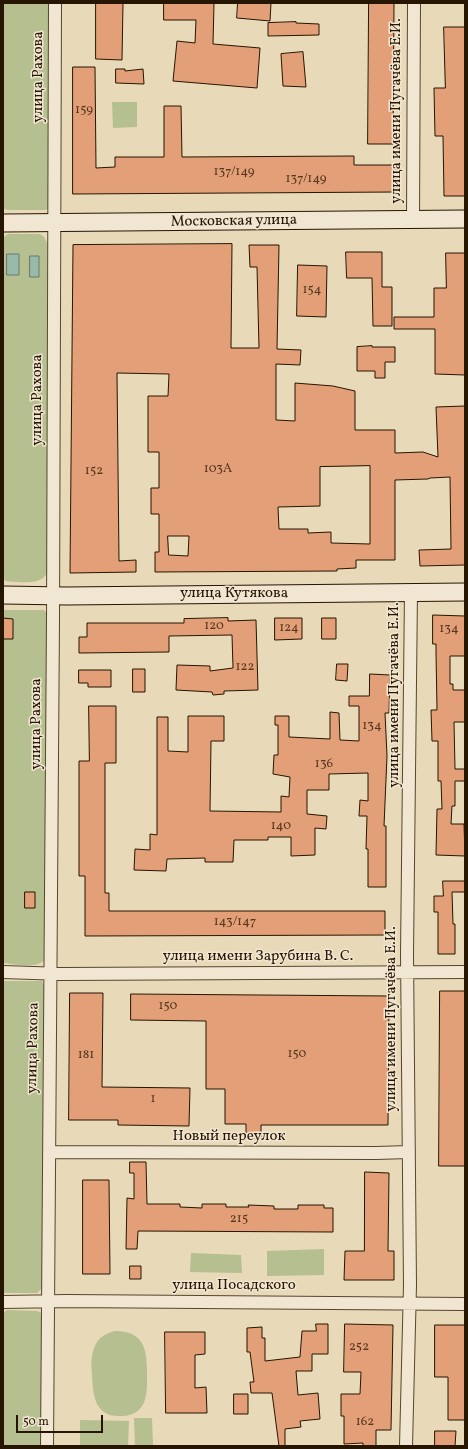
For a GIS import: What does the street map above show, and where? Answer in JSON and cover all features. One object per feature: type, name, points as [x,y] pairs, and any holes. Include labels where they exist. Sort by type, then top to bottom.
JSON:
[{"type":"main road","name":"Московская улица","points":[[3,223],[465,219]]},
{"type":"main road","name":"улица Кутякова","points":[[3,594],[53,596],[465,592]]},
{"type":"street","name":"улица Рахова","points":[[47,1446],[53,596],[55,3]]},
{"type":"street","name":"улица имени Пугачёва Е.И.","points":[[413,220],[414,3]]},
{"type":"street","name":"улица имени Пугачёва Е.И.","points":[[406,1446],[410,1304],[407,973],[411,592]]},
{"type":"street","name":"улица имени Зарубина В. С.","points":[[3,972],[50,974],[465,972]]},
{"type":"street","name":"Новый переулок","points":[[49,1152],[376,1154],[409,1152]]},
{"type":"street","name":"улица Посадского","points":[[3,1302],[465,1304]]},
{"type":"green space","points":[[3,3],[49,3],[50,206],[45,210],[7,210],[3,208]]},
{"type":"green space","points":[[112,102],[137,102],[137,127],[113,128]]},
{"type":"green space","points":[[8,234],[40,234],[44,237],[47,243],[47,573],[40,580],[35,582],[6,581],[3,579],[3,240]]},
{"type":"green space","points":[[3,610],[44,610],[48,614],[46,958],[43,962],[32,965],[3,963]]},
{"type":"green space","points":[[3,981],[42,981],[45,987],[43,1287],[37,1293],[3,1293]]},
{"type":"green space","points":[[324,1249],[324,1275],[267,1276],[267,1251]]},
{"type":"green space","points":[[191,1253],[241,1255],[242,1273],[190,1272]]},
{"type":"green space","points":[[7,1310],[37,1311],[42,1313],[42,1446],[3,1446],[3,1313]]},
{"type":"green space","points":[[115,1331],[132,1334],[142,1342],[147,1363],[147,1387],[145,1400],[138,1411],[123,1416],[113,1416],[101,1409],[97,1404],[92,1382],[92,1362],[95,1346],[103,1336]]},
{"type":"green space","points":[[134,1418],[152,1418],[153,1446],[135,1446]]},
{"type":"green space","points":[[80,1420],[129,1421],[128,1446],[80,1445]]},
{"type":"shaded area","points":[[7,254],[19,254],[19,275],[7,275]]},
{"type":"shaded area","points":[[30,256],[39,256],[39,277],[30,277]]},
{"type":"building","points":[[96,3],[123,3],[122,60],[96,59]]},
{"type":"building","points":[[164,3],[214,3],[213,44],[260,48],[257,88],[173,81],[177,41],[195,43],[196,20],[164,20]]},
{"type":"building","points":[[238,3],[271,3],[270,21],[237,18]]},
{"type":"building","points":[[369,3],[394,3],[393,144],[368,144]]},
{"type":"building","points":[[296,22],[319,24],[319,35],[268,36],[268,23]]},
{"type":"building","points":[[444,27],[465,27],[465,196],[444,196],[443,136],[435,136],[434,88],[445,88]]},
{"type":"building","points":[[303,52],[306,87],[283,86],[281,54]]},
{"type":"building","points":[[73,67],[95,67],[96,168],[115,167],[115,157],[164,157],[164,106],[181,106],[182,157],[354,156],[354,165],[396,165],[396,192],[73,194]]},
{"type":"building","points":[[116,69],[125,69],[125,71],[143,69],[144,84],[116,83]]},
{"type":"building","points":[[232,244],[231,348],[259,348],[257,267],[250,267],[249,245],[279,245],[277,349],[301,350],[300,365],[276,364],[276,420],[295,421],[295,383],[333,386],[355,391],[355,430],[395,430],[395,453],[423,452],[438,457],[436,407],[465,406],[465,565],[420,566],[419,550],[451,549],[450,477],[395,480],[395,560],[356,560],[356,568],[337,569],[337,571],[155,572],[155,552],[159,552],[159,514],[151,514],[151,488],[159,488],[159,452],[148,452],[148,396],[168,396],[169,374],[117,373],[119,561],[136,560],[136,572],[70,573],[73,245]],"holes":[[[370,466],[370,544],[331,543],[331,532],[308,533],[308,529],[279,529],[278,507],[320,506],[320,467]],[[168,536],[189,536],[188,556],[169,555]]]},
{"type":"building","points":[[346,252],[382,252],[382,287],[392,287],[392,326],[373,326],[372,278],[347,278]]},
{"type":"building","points":[[446,253],[465,253],[465,375],[435,374],[435,329],[394,329],[394,317],[434,317],[434,288],[446,288]]},
{"type":"building","points":[[298,265],[327,266],[326,317],[297,316]]},
{"type":"building","points":[[357,347],[395,347],[395,362],[385,362],[385,378],[375,378],[375,371],[357,371]]},
{"type":"building","points":[[433,615],[465,616],[465,656],[450,656],[450,684],[453,684],[453,690],[465,690],[465,722],[454,722],[455,769],[465,769],[465,781],[455,781],[455,806],[452,806],[451,824],[464,824],[465,856],[436,855],[437,809],[442,809],[441,781],[438,781],[438,741],[432,741],[431,710],[437,710],[436,644],[433,644]]},
{"type":"building","points":[[3,618],[13,619],[13,639],[3,639]]},
{"type":"building","points":[[228,618],[228,621],[256,620],[258,690],[224,691],[224,694],[213,695],[212,692],[176,690],[177,665],[210,666],[210,671],[233,668],[232,635],[169,636],[169,652],[79,653],[79,637],[87,637],[87,623],[184,623],[184,619]]},
{"type":"building","points":[[275,618],[302,618],[302,639],[275,640]]},
{"type":"building","points":[[322,618],[336,618],[336,639],[322,639]]},
{"type":"building","points":[[337,664],[348,664],[347,681],[336,680]]},
{"type":"building","points":[[133,669],[145,669],[145,692],[133,692]]},
{"type":"building","points":[[79,670],[111,670],[111,687],[88,687],[88,683],[79,683]]},
{"type":"building","points":[[370,674],[390,675],[389,713],[385,713],[387,756],[384,826],[386,826],[386,887],[368,887],[368,849],[366,849],[367,816],[359,816],[360,800],[368,801],[368,773],[329,774],[329,790],[307,790],[307,814],[327,816],[326,829],[315,828],[315,855],[291,856],[291,837],[268,837],[268,840],[234,840],[233,862],[205,862],[205,858],[167,859],[166,871],[134,870],[135,849],[150,850],[150,834],[157,835],[157,717],[168,717],[168,751],[188,752],[188,716],[224,716],[224,741],[211,741],[210,811],[281,812],[281,796],[289,797],[290,777],[273,774],[274,755],[278,755],[278,725],[275,725],[275,716],[289,716],[289,737],[330,739],[330,712],[339,713],[340,740],[359,741],[359,706],[349,706],[349,696],[369,696]]},
{"type":"building","points":[[89,706],[116,706],[116,763],[105,763],[105,893],[109,893],[109,911],[385,911],[385,935],[85,936],[85,876],[79,876],[79,761],[89,761]]},
{"type":"building","points":[[443,881],[465,881],[465,892],[452,892],[453,924],[455,924],[455,954],[438,954],[438,912],[434,912],[434,896],[443,896]]},
{"type":"building","points":[[25,892],[35,892],[35,908],[25,908]]},
{"type":"building","points":[[440,991],[465,991],[465,1166],[439,1166]]},
{"type":"building","points":[[70,993],[103,993],[102,1087],[190,1088],[189,1126],[118,1125],[118,1120],[69,1120]]},
{"type":"building","points":[[131,994],[389,996],[388,1125],[261,1125],[261,1139],[246,1138],[246,1124],[225,1124],[225,1089],[206,1089],[206,1021],[131,1020]]},
{"type":"building","points":[[130,1162],[146,1162],[147,1204],[180,1204],[180,1207],[202,1208],[202,1204],[226,1204],[226,1207],[249,1207],[248,1205],[274,1206],[274,1209],[298,1209],[298,1205],[324,1205],[324,1208],[333,1208],[333,1232],[138,1231],[137,1249],[126,1249],[127,1198],[134,1199],[134,1173],[130,1173]]},
{"type":"building","points":[[365,1172],[389,1173],[388,1251],[394,1251],[394,1280],[344,1280],[345,1251],[364,1251]]},
{"type":"building","points":[[83,1180],[109,1180],[110,1274],[83,1274]]},
{"type":"building","points":[[130,1266],[141,1266],[141,1279],[130,1279]]},
{"type":"building","points":[[316,1324],[328,1324],[328,1354],[312,1354],[312,1371],[296,1371],[298,1395],[318,1393],[320,1419],[300,1421],[301,1427],[285,1429],[285,1446],[279,1446],[272,1393],[251,1393],[250,1382],[254,1382],[250,1352],[247,1352],[247,1328],[262,1327],[262,1338],[265,1338],[265,1361],[300,1357],[302,1331],[316,1331]]},
{"type":"building","points":[[345,1324],[393,1325],[391,1430],[376,1430],[376,1446],[363,1446],[363,1443],[344,1444],[344,1416],[341,1416],[341,1394],[360,1394],[361,1372],[344,1372]]},
{"type":"building","points":[[435,1325],[465,1325],[465,1420],[448,1420],[448,1377],[435,1377]]},
{"type":"building","points":[[165,1332],[205,1332],[205,1354],[195,1355],[195,1388],[206,1387],[207,1413],[166,1413]]},
{"type":"building","points":[[234,1394],[248,1394],[248,1414],[234,1414]]},
{"type":"building","points":[[435,1431],[456,1431],[455,1446],[435,1446]]}]
